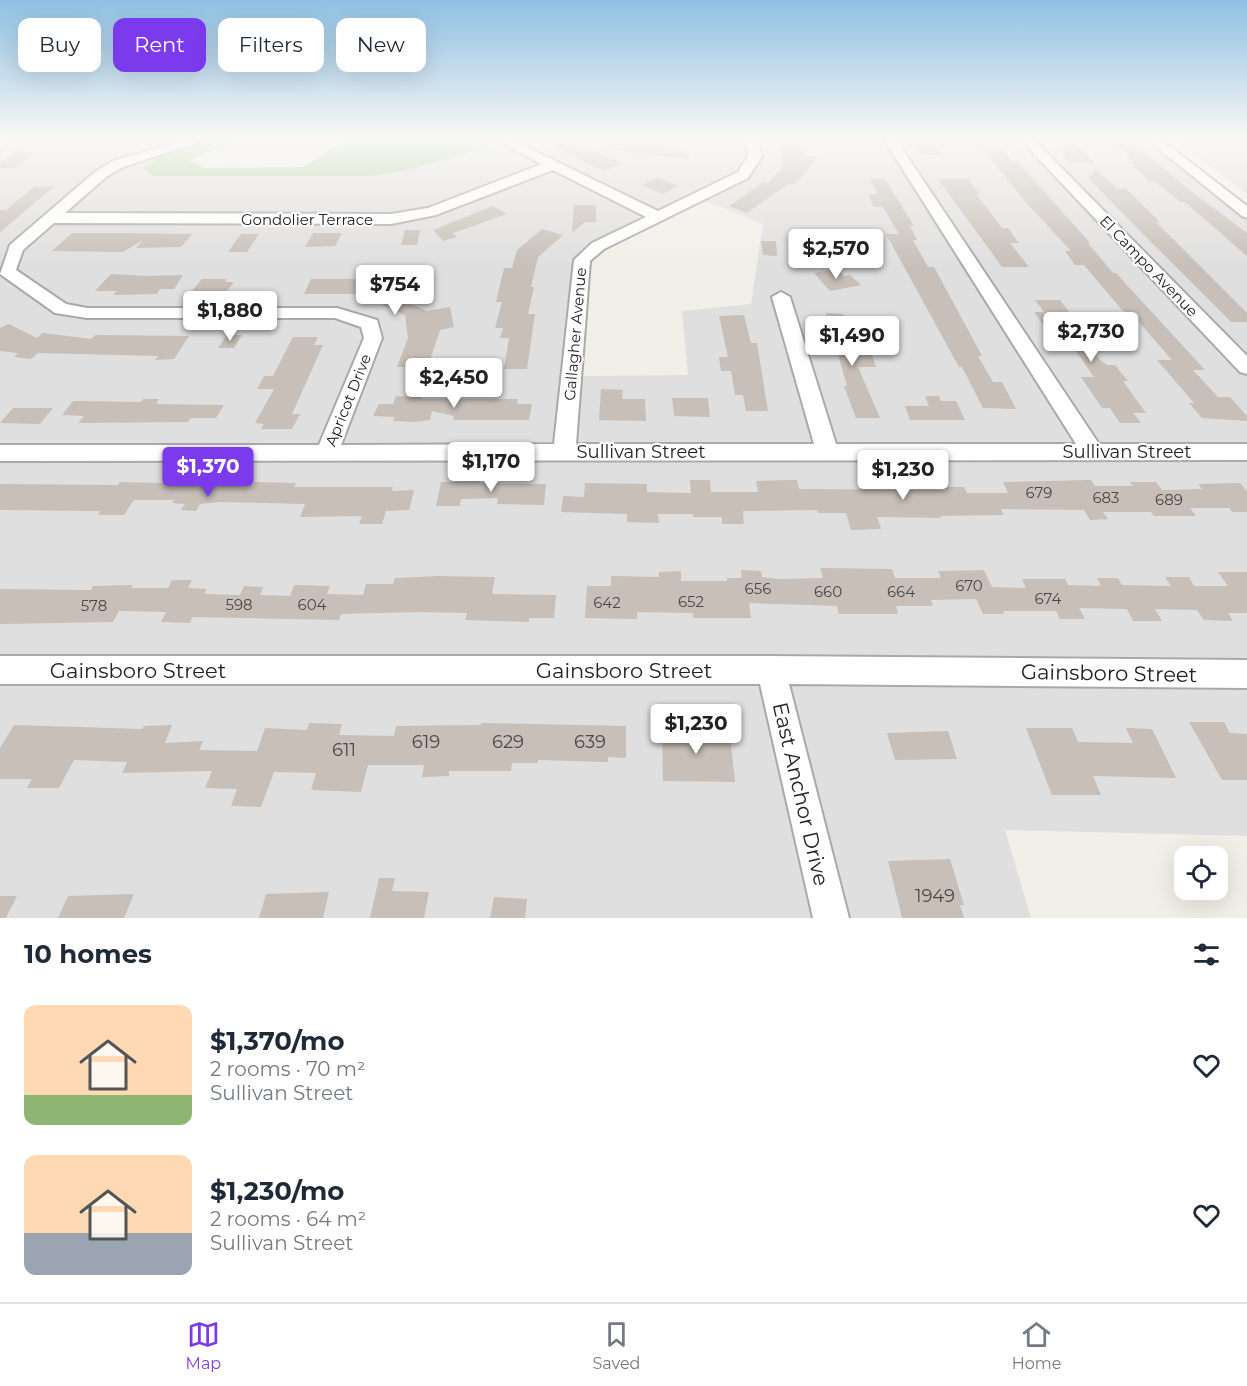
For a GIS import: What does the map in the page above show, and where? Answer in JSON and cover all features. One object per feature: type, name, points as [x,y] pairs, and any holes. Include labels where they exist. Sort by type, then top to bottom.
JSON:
[{"type":"street","name":"Apricot Drive","points":[[93,181],[16,248],[7,272],[61,309],[87,313],[337,313],[370,324],[373,339],[327,452]]},
{"type":"street","name":"Gondolier Terrace","points":[[51,218],[391,219],[431,212],[512,181]]},
{"type":"street","points":[[585,181],[657,216]]},
{"type":"street","name":"Gallagher Avenue","points":[[564,452],[582,260],[598,246],[729,181]]},
{"type":"street","points":[[918,181],[1093,452]]},
{"type":"street","name":"El Campo Avenue","points":[[1066,181],[1247,368]]},
{"type":"street","points":[[1206,181],[1247,213]]},
{"type":"street","points":[[1224,181],[1247,198]]},
{"type":"street","points":[[781,297],[827,452]]},
{"type":"street","name":"Sullivan Street","points":[[0,453],[1247,452]]},
{"type":"street","name":"Gainsboro Street","points":[[0,670],[771,669],[1247,674]]},
{"type":"street","name":"East Anchor Drive","points":[[771,669],[831,918]]},
{"type":"shaded area","points":[[0,181],[94,181],[9,250],[0,272]]},
{"type":"shaded area","points":[[99,181],[512,181],[456,203],[381,216],[61,215]]},
{"type":"shaded area","points":[[528,181],[578,181],[648,216],[577,258],[556,445],[338,445],[374,320],[339,308],[92,308],[68,304],[15,269],[23,248],[54,222],[378,222],[458,208]]},
{"type":"shaded area","points":[[594,181],[722,181],[657,212]]},
{"type":"shaded area","points":[[726,181],[912,181],[1080,445],[833,445],[786,292],[774,293],[816,445],[573,445],[579,376],[688,375],[682,311],[751,304],[763,224],[700,199]]},
{"type":"shaded area","points":[[922,181],[1062,181],[1247,376],[1247,445],[1097,445]]},
{"type":"shaded area","points":[[1072,181],[1201,181],[1247,217],[1247,360]]},
{"type":"shaded area","points":[[1229,181],[1247,181],[1247,194]]},
{"type":"shaded area","points":[[0,275],[54,312],[81,317],[333,318],[363,328],[366,339],[321,445],[0,446]]},
{"type":"shaded area","points":[[1247,459],[1247,662],[0,659],[0,460]]},
{"type":"shaded area","points":[[763,681],[816,918],[0,918],[0,682]]},
{"type":"shaded area","points":[[785,681],[1247,686],[1247,836],[1005,830],[1031,918],[845,918]]},
{"type":"building","points":[[650,181],[666,181],[678,186],[663,194],[642,185]]},
{"type":"building","points":[[770,181],[798,181],[794,185],[788,184],[747,213],[729,206],[764,182]]},
{"type":"building","points":[[871,181],[886,181],[914,226],[910,226],[917,240],[913,240],[928,267],[934,267],[982,356],[978,356],[993,382],[1002,382],[1016,409],[983,408],[886,234],[899,234],[883,207],[874,207],[868,194],[878,194]]},
{"type":"building","points":[[939,181],[969,181],[980,194],[976,194],[1002,228],[1008,228],[1019,243],[1010,243],[1029,267],[1002,267]]},
{"type":"building","points":[[1009,181],[1035,181],[1090,243],[1088,243],[1113,273],[1116,273],[1205,370],[1193,370],[1218,397],[1230,397],[1247,416],[1247,421],[1202,418],[1189,403],[1194,403],[1157,360],[1172,360],[1138,321],[1122,310],[1084,265],[1075,265],[1065,251],[1071,251]]},
{"type":"building","points":[[1091,181],[1109,181],[1118,189],[1126,189],[1247,313],[1247,322],[1231,322]]},
{"type":"building","points":[[1179,181],[1247,233],[1247,256],[1185,202],[1180,202],[1156,182],[1150,182]]},
{"type":"building","points":[[55,186],[0,232],[0,210],[6,210],[34,187]]},
{"type":"building","points":[[574,205],[596,205],[596,222],[585,222],[572,233]]},
{"type":"building","points":[[493,206],[507,214],[453,233],[457,237],[443,241],[433,230]]},
{"type":"building","points":[[542,229],[563,235],[538,257],[528,314],[535,314],[527,369],[504,369],[509,338],[500,338],[503,328],[495,328],[502,302],[496,302],[504,268],[512,268],[517,250]]},
{"type":"building","points":[[405,230],[420,230],[417,245],[401,245]]},
{"type":"building","points":[[72,233],[192,234],[181,247],[136,248],[143,240],[123,252],[52,251]]},
{"type":"building","points":[[313,233],[342,233],[335,246],[305,247]]},
{"type":"building","points":[[241,234],[259,234],[247,252],[228,252]]},
{"type":"building","points":[[761,241],[776,241],[777,256],[763,255]]},
{"type":"building","points":[[837,269],[844,276],[850,275],[861,285],[830,291],[814,273]]},
{"type":"building","points":[[111,274],[183,275],[174,289],[160,289],[157,294],[113,295],[117,291],[95,291]]},
{"type":"building","points":[[202,279],[227,279],[225,282],[234,282],[224,295],[190,294]]},
{"type":"building","points":[[311,279],[377,279],[373,286],[427,311],[450,307],[454,327],[440,330],[430,360],[422,360],[420,367],[397,367],[408,338],[405,315],[360,294],[304,294]]},
{"type":"building","points":[[1035,300],[1060,300],[1076,321],[1070,321],[1100,360],[1107,365],[1115,365],[1128,381],[1123,381],[1146,413],[1133,413],[1141,423],[1120,423],[1110,408],[1102,408],[1081,377],[1094,377],[1075,350],[1062,351],[1034,312],[1044,312]]},
{"type":"building","points":[[826,313],[843,314],[854,349],[870,349],[876,367],[858,367],[880,418],[856,418],[844,386],[847,386],[833,337],[829,337],[824,321],[828,321]]},
{"type":"building","points":[[744,315],[751,343],[757,343],[768,411],[746,411],[743,395],[735,395],[731,371],[721,371],[719,357],[728,357],[719,316]]},
{"type":"building","points":[[9,324],[37,338],[43,333],[91,339],[95,335],[189,336],[174,359],[155,360],[158,356],[38,353],[31,359],[14,357],[18,353],[0,351],[0,328]]},
{"type":"building","points":[[227,335],[242,335],[234,348],[218,348]]},
{"type":"building","points":[[293,337],[318,337],[314,345],[323,345],[292,414],[300,414],[292,429],[261,429],[264,424],[255,423],[274,389],[257,389],[264,376],[273,376]]},
{"type":"building","points":[[601,389],[623,390],[622,399],[645,399],[646,421],[599,420]]},
{"type":"building","points":[[396,396],[422,397],[421,399],[518,399],[517,404],[532,404],[529,420],[453,420],[454,416],[432,411],[430,420],[414,422],[393,421],[395,417],[373,416],[379,404],[393,404]]},
{"type":"building","points":[[925,396],[939,396],[941,401],[956,401],[965,420],[910,420],[905,406],[929,406]]},
{"type":"building","points":[[672,398],[708,398],[710,417],[674,416]]},
{"type":"building","points":[[143,399],[159,399],[156,404],[224,405],[216,418],[191,418],[188,422],[78,423],[84,416],[62,415],[73,401],[141,402]]},
{"type":"building","points":[[13,408],[53,408],[40,424],[0,423]]},
{"type":"building","points":[[690,480],[710,480],[711,492],[758,492],[756,481],[797,480],[799,489],[945,490],[944,487],[964,487],[967,493],[1008,493],[1003,482],[1091,480],[1095,486],[1133,486],[1130,482],[1156,482],[1162,490],[1202,489],[1198,484],[1240,483],[1247,491],[1247,512],[1232,512],[1229,508],[1190,508],[1196,516],[1154,516],[1151,512],[1103,512],[1108,519],[1090,520],[1084,510],[1001,509],[1004,515],[940,516],[941,518],[877,517],[881,529],[851,530],[846,513],[818,513],[817,510],[743,511],[744,524],[722,524],[722,517],[693,517],[693,514],[658,514],[659,523],[627,522],[627,514],[561,512],[563,496],[584,497],[585,483],[647,484],[647,492],[691,493]]},
{"type":"building","points":[[480,481],[480,483],[546,484],[544,505],[497,504],[498,498],[461,499],[460,506],[436,506],[441,482]]},
{"type":"building","points":[[120,482],[253,485],[254,482],[296,483],[294,487],[393,487],[392,491],[414,490],[409,510],[386,511],[382,524],[359,524],[362,516],[300,517],[305,504],[219,502],[200,504],[196,511],[181,510],[185,504],[172,503],[174,500],[134,500],[124,515],[98,515],[100,511],[0,510],[0,484],[118,485]]},
{"type":"building","points":[[820,568],[892,569],[895,578],[941,578],[938,571],[984,570],[992,587],[1026,588],[1022,579],[1065,579],[1068,585],[1101,586],[1097,578],[1118,578],[1122,585],[1171,586],[1165,577],[1189,577],[1194,586],[1228,586],[1218,572],[1247,572],[1247,613],[1228,613],[1233,621],[1204,620],[1197,610],[1155,609],[1162,621],[1133,621],[1127,609],[1079,608],[1085,619],[1060,619],[1056,611],[1003,611],[1004,614],[983,614],[976,599],[931,600],[933,606],[896,606],[898,614],[839,614],[837,606],[749,603],[751,618],[693,618],[693,613],[637,612],[637,619],[585,618],[587,586],[611,586],[611,576],[659,577],[659,572],[681,571],[681,581],[727,581],[727,578],[742,578],[741,570],[761,571],[762,577],[778,579],[823,578]]},
{"type":"building","points":[[495,577],[492,594],[556,595],[554,618],[529,618],[529,622],[465,620],[467,613],[418,612],[341,614],[339,620],[192,617],[190,623],[161,622],[166,612],[119,611],[113,622],[0,624],[0,589],[91,590],[93,586],[133,585],[131,588],[168,588],[172,580],[192,580],[188,588],[207,589],[204,594],[240,595],[244,586],[263,587],[260,595],[290,596],[294,585],[330,586],[327,594],[363,595],[366,584],[393,584],[395,578]]},
{"type":"building","points":[[1189,722],[1224,722],[1230,733],[1247,734],[1247,780],[1222,780]]},
{"type":"building","points":[[309,723],[342,724],[339,735],[394,736],[396,726],[481,725],[481,723],[626,726],[626,758],[608,757],[608,762],[538,760],[538,763],[512,763],[511,771],[449,771],[449,776],[422,777],[424,765],[368,765],[361,792],[311,790],[316,773],[274,772],[261,807],[231,806],[237,789],[205,788],[212,771],[122,773],[127,762],[74,760],[59,788],[27,788],[32,779],[0,779],[0,748],[14,725],[142,729],[144,726],[172,725],[165,743],[203,741],[199,750],[257,751],[265,728],[307,730]]},
{"type":"building","points":[[662,723],[694,723],[694,735],[730,735],[735,782],[663,781]]},
{"type":"building","points":[[1026,728],[1072,728],[1078,742],[1133,743],[1126,728],[1152,729],[1176,778],[1093,776],[1101,795],[1052,795]]},
{"type":"building","points":[[948,731],[957,759],[895,760],[887,733]]},
{"type":"building","points":[[950,859],[964,905],[960,905],[964,918],[902,918],[888,861]]},
{"type":"building","points":[[379,878],[395,878],[392,891],[429,892],[424,918],[370,918]]},
{"type":"building","points":[[329,892],[323,918],[259,918],[266,894]]},
{"type":"building","points":[[134,894],[124,918],[58,918],[68,896]]},
{"type":"building","points":[[0,896],[17,896],[6,918],[0,918]]},
{"type":"building","points":[[494,897],[527,899],[525,918],[490,918]]}]
